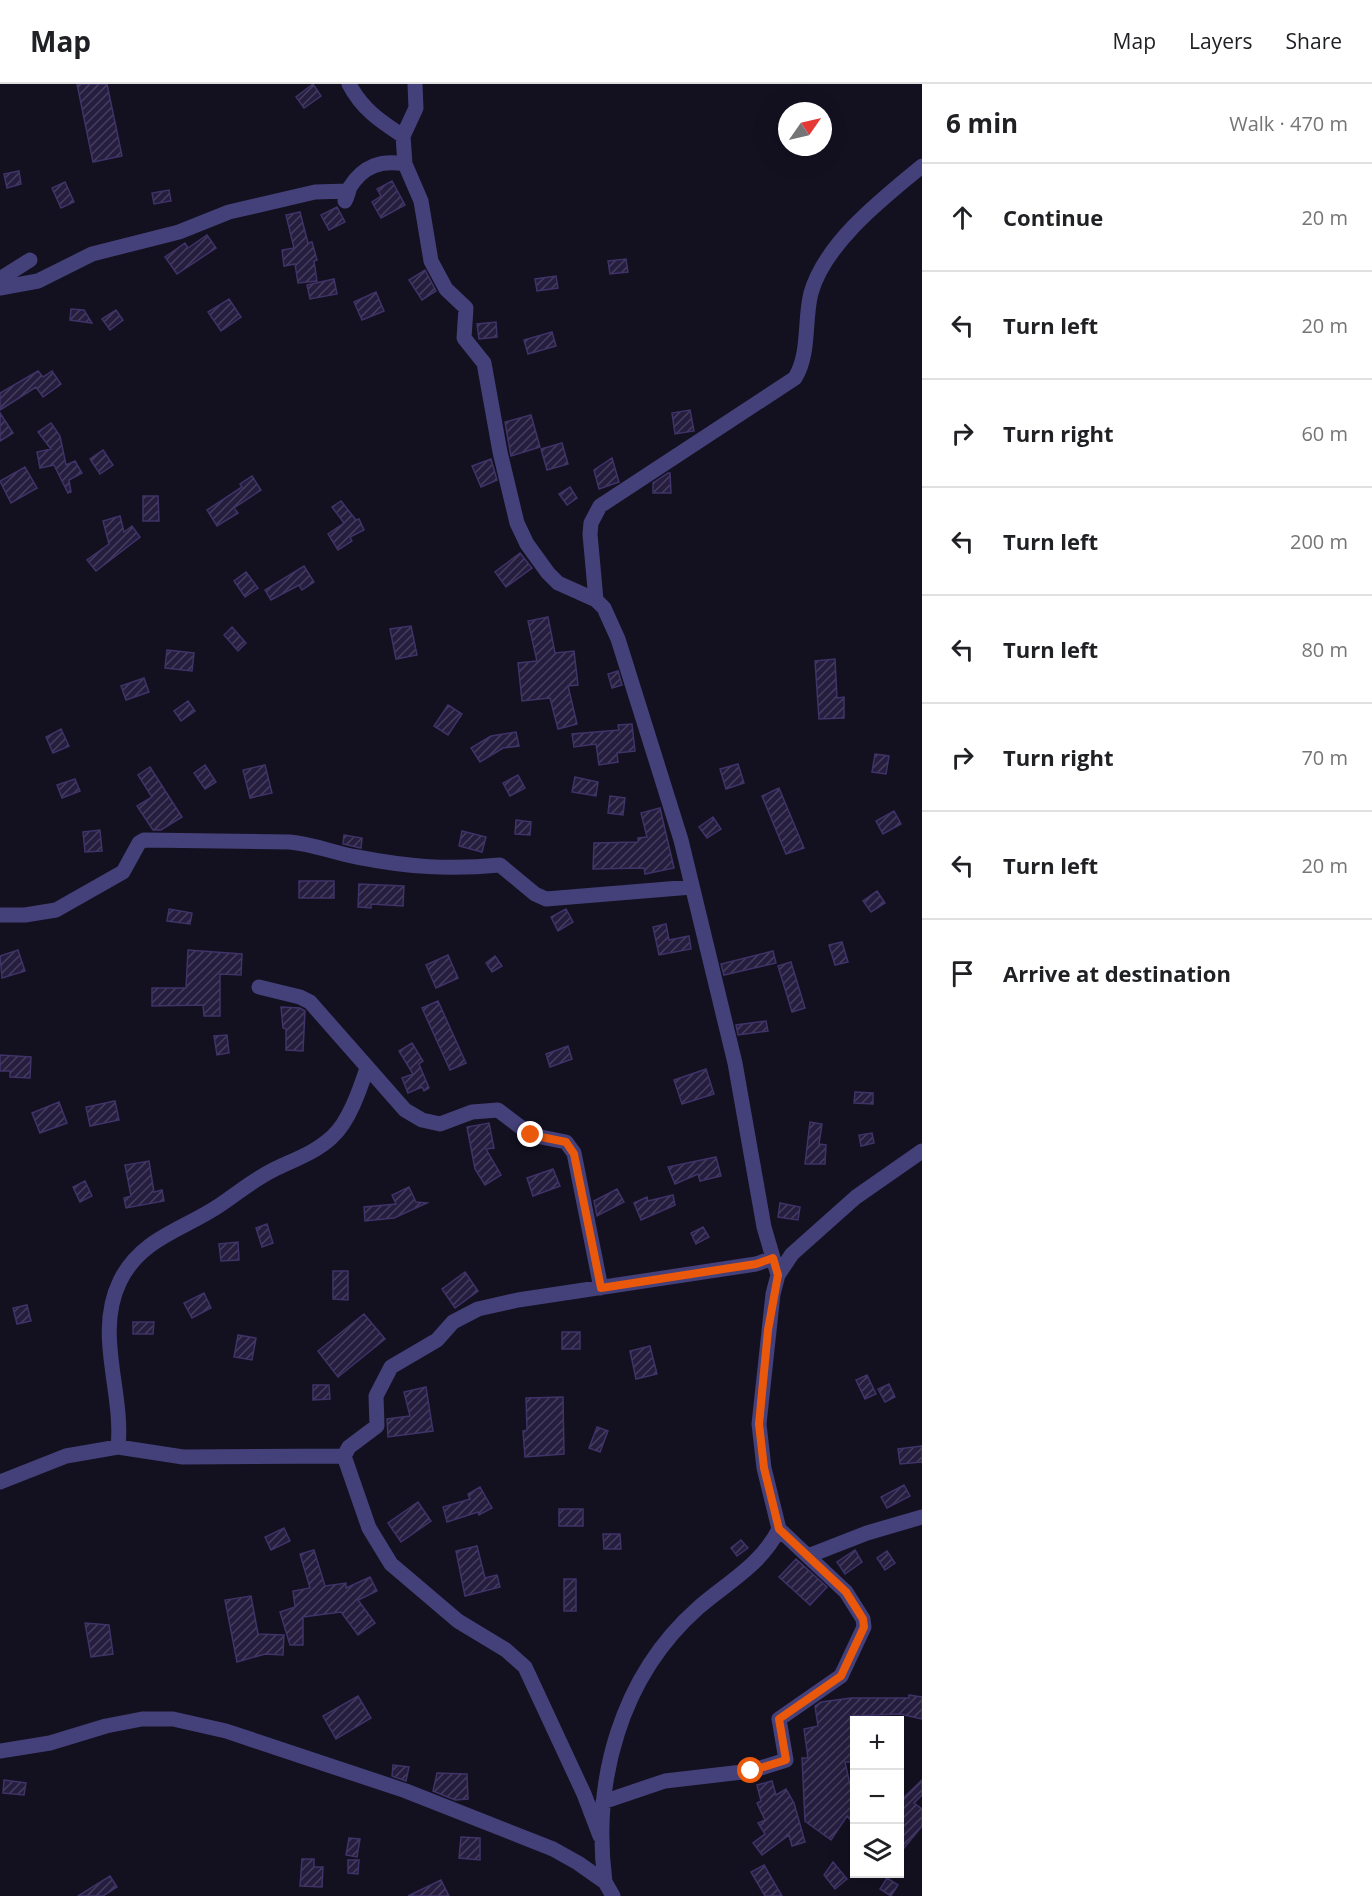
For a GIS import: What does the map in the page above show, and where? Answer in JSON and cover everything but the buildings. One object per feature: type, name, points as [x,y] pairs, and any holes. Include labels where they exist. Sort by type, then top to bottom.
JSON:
[{"type":"street","points":[[349,84],[358,102],[375,118],[403,136]]},
{"type":"street","points":[[415,84],[416,108],[403,136],[405,164],[421,201],[431,261],[446,289],[466,308],[464,338],[484,363],[500,452],[518,523],[527,544],[558,583],[596,600],[604,608],[618,639],[656,755],[692,887],[735,1063],[764,1227],[778,1275]]},
{"type":"street","points":[[0,288],[38,281],[92,254],[179,231],[229,212],[315,192],[348,191],[345,201],[349,189],[374,165],[382,162],[405,164]]},
{"type":"street","points":[[596,600],[590,534],[591,523],[600,506],[795,378],[803,361],[807,311],[816,277],[851,227],[921,167]]},
{"type":"street","points":[[0,279],[30,260]]},
{"type":"street","points":[[0,915],[25,915],[56,910],[123,872],[139,843],[144,840],[290,842],[310,844],[354,857],[438,868],[500,865],[535,894],[546,899],[692,887]]},
{"type":"street","points":[[260,987],[300,997],[310,1002],[405,1110],[422,1120],[440,1124],[472,1112],[498,1110],[531,1135],[566,1142],[574,1154],[601,1288]]},
{"type":"street","points":[[118,1447],[120,1426],[109,1336],[110,1313],[120,1282],[136,1257],[149,1244],[219,1206],[252,1182],[312,1152],[334,1136],[346,1116],[366,1068]]},
{"type":"street","points":[[603,1802],[665,1781],[751,1771],[786,1760],[779,1719],[841,1676],[864,1627],[863,1619],[846,1592],[779,1529],[764,1468],[759,1424],[768,1330],[778,1275],[792,1254],[856,1197],[922,1151]]},
{"type":"street","points":[[600,1836],[584,1794],[525,1667],[506,1650],[450,1614],[391,1564],[369,1528],[344,1456],[349,1447],[377,1426],[376,1396],[392,1367],[437,1340],[453,1322],[478,1309],[756,1264],[773,1258]]},
{"type":"street","points":[[0,1482],[66,1456],[118,1447],[183,1457],[344,1456]]},
{"type":"street","points":[[808,1556],[867,1533],[922,1517]]},
{"type":"street","points":[[613,1896],[605,1882],[600,1836],[603,1802],[611,1756],[634,1688],[677,1629],[755,1563],[770,1546],[779,1529]]},
{"type":"street","points":[[0,1751],[50,1743],[106,1726],[142,1719],[173,1719],[226,1731],[406,1791],[553,1849],[605,1882]]},
{"type":"route","points":[[531,1135],[566,1142],[574,1154],[591,1249],[601,1288],[756,1264],[773,1258],[778,1275],[768,1330],[759,1424],[764,1468],[779,1529],[846,1592],[863,1619],[864,1627],[841,1676],[779,1719],[786,1760],[751,1771]]}]
